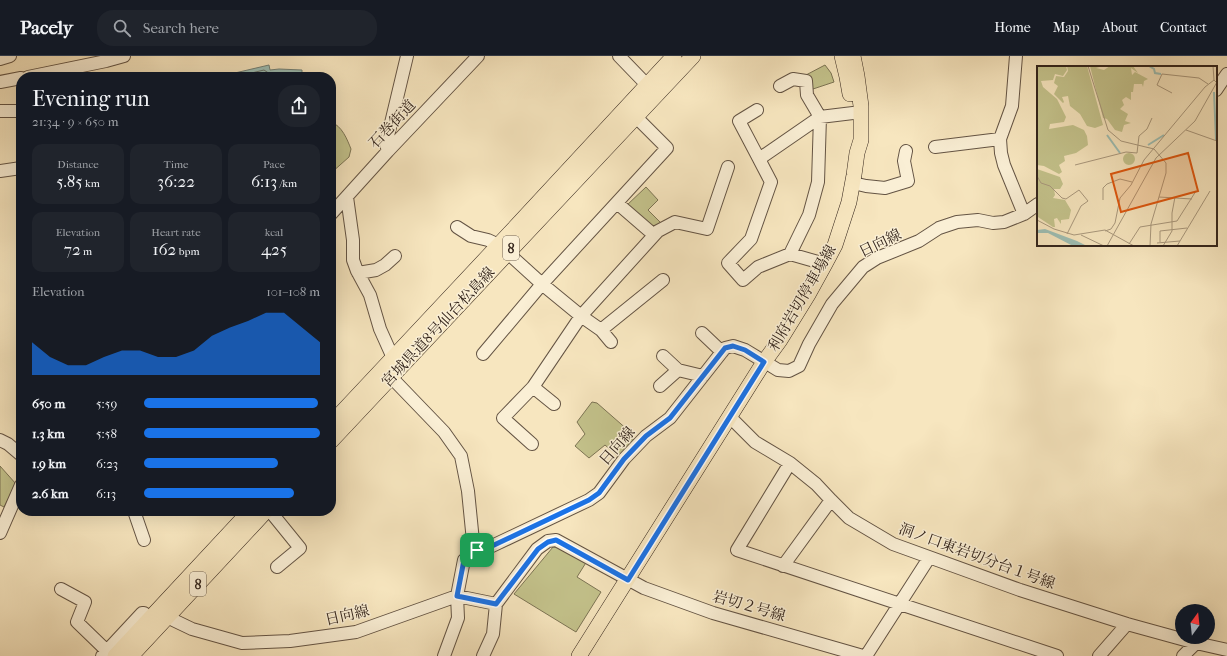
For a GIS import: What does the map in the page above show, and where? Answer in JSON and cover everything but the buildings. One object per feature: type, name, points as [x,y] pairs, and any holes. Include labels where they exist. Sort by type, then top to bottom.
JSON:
[{"type":"main road","name":"宮城県道8号仙台松島線","points":[[336,437],[391,377],[674,56]]},
{"type":"main road","name":"宮城県道8号仙台松島線","points":[[336,419],[392,358],[636,117],[693,56]]},
{"type":"main road","name":"利府岩切停車場線","points":[[842,56],[853,113],[854,140],[857,153]]},
{"type":"main road","name":"利府岩切停車場線","points":[[579,656],[809,293],[835,245],[849,202],[857,153],[861,140],[862,114],[853,56]]},
{"type":"main road","name":"8","points":[[131,656],[246,516]]},
{"type":"main road","name":"8","points":[[108,654],[159,621],[261,516]]},
{"type":"street","points":[[0,59],[10,56]]},
{"type":"street","points":[[47,72],[93,60],[124,56]]},
{"type":"street","points":[[388,151],[386,144],[407,56]]},
{"type":"street","name":"石巻街道","points":[[336,209],[388,151],[478,56]]},
{"type":"street","points":[[619,56],[648,86]]},
{"type":"street","points":[[1016,56],[1012,106],[1000,139],[1004,165],[1024,214]]},
{"type":"street","points":[[1217,89],[1227,74]]},
{"type":"street","points":[[0,82],[16,79]]},
{"type":"street","points":[[780,86],[793,79],[806,81],[807,95],[820,117],[818,182],[809,215],[790,254]]},
{"type":"street","points":[[756,110],[739,121],[771,182],[751,239],[728,263],[743,280],[758,267],[790,254],[825,264]]},
{"type":"street","points":[[0,111],[16,111]]},
{"type":"street","points":[[759,159],[820,117],[853,113]]},
{"type":"street","points":[[484,354],[542,284],[667,148],[636,117]]},
{"type":"street","points":[[934,147],[1000,139]]},
{"type":"street","points":[[853,183],[885,188],[908,181],[904,161],[906,151]]},
{"type":"street","points":[[532,444],[502,418],[533,387],[581,316],[658,231],[675,222],[707,230],[728,167]]},
{"type":"street","points":[[0,171],[16,169]]},
{"type":"street","points":[[347,197],[353,240],[354,260],[358,273],[370,295],[380,329],[392,358]]},
{"type":"street","points":[[617,203],[654,235]]},
{"type":"street","name":"日向線","points":[[159,621],[242,643],[290,641],[356,632],[457,596],[464,560],[477,550],[492,546],[589,500],[599,493],[624,459],[646,436],[670,418],[725,348],[733,346],[745,350],[778,370],[789,371],[799,366],[809,344],[832,304],[863,267],[877,258],[911,245],[939,228],[957,222],[978,220],[993,223],[1004,222],[1024,214],[1037,205]]},
{"type":"street","points":[[457,227],[470,236],[488,240],[503,249],[542,284],[581,316],[601,330],[611,342]]},
{"type":"street","points":[[358,273],[376,270],[385,265],[395,256]]},
{"type":"street","points":[[601,330],[663,280]]},
{"type":"street","points":[[702,333],[722,352]]},
{"type":"street","points":[[662,356],[678,370],[703,376]]},
{"type":"street","points":[[660,386],[678,370]]},
{"type":"street","points":[[391,377],[444,432],[461,456],[468,491],[473,541],[477,550]]},
{"type":"street","points":[[533,387],[554,404]]},
{"type":"street","name":"洞ノ口東岩切分台１号線","points":[[730,417],[755,442],[790,463],[816,484],[849,518],[893,544],[1020,590],[1127,624],[1175,637]]},
{"type":"street","points":[[0,440],[16,451]]},
{"type":"street","points":[[790,463],[737,550],[1056,656]]},
{"type":"street","points":[[0,532],[16,496]]},
{"type":"street","points":[[783,566],[831,500]]},
{"type":"street","points":[[136,516],[144,540]]},
{"type":"street","points":[[274,516],[300,548],[277,567]]},
{"type":"street","name":"岩切２号線","points":[[496,604],[538,549],[548,542],[556,540],[644,588],[713,613],[864,656]]},
{"type":"street","points":[[864,656],[929,558]]},
{"type":"street","points":[[61,589],[86,602],[77,622],[108,654]]},
{"type":"street","points":[[444,656],[458,618],[457,596],[496,604],[493,634],[483,656]]},
{"type":"street","points":[[1100,656],[1127,624]]},
{"type":"street","points":[[1183,656],[1195,644]]},
{"type":"street","name":"洞ノ口東岩切分台１号線","points":[[1200,644],[1227,650]]},
{"type":"shaded area","points":[[825,65],[831,73],[834,82],[810,90],[806,75]]},
{"type":"shaded area","points":[[336,125],[346,137],[351,149],[349,157],[336,169]]},
{"type":"shaded area","points":[[646,187],[658,200],[648,210],[661,223],[654,229],[626,206]]},
{"type":"shaded area","points":[[592,402],[597,403],[629,431],[634,441],[619,457],[605,445],[589,458],[575,446],[585,434],[577,422]]},
{"type":"shaded area","points":[[0,466],[16,484],[4,507],[0,505]]},
{"type":"shaded area","points":[[553,547],[558,547],[587,561],[577,577],[601,592],[576,632],[514,594]]},
{"type":"water","points":[[269,65],[270,70],[302,70],[302,72],[239,72]]},
{"type":"route","points":[[733,346],[745,350],[764,362],[628,580],[556,540],[548,542],[538,549],[496,604],[457,596],[458,584],[464,560],[477,550],[492,546],[589,500],[599,493],[624,459],[646,436],[670,418],[725,348],[733,346]]}]
